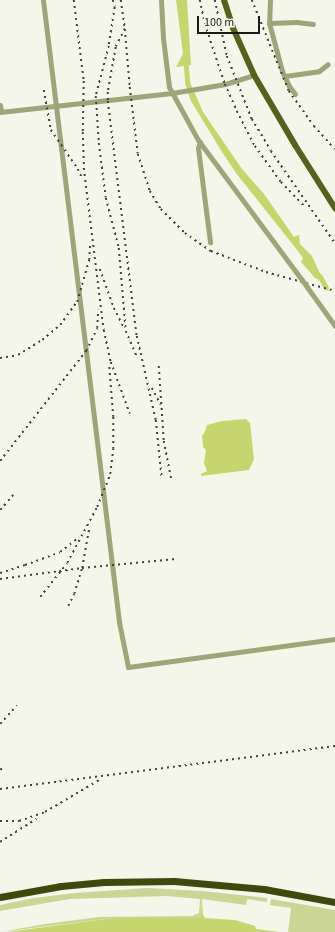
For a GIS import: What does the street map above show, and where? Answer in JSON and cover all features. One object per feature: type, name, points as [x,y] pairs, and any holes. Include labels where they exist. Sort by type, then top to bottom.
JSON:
[{"type":"highway","points":[[0,897],[61,886],[104,882],[174,881],[257,888],[335,902]]},
{"type":"main road","points":[[224,0],[233,28],[254,75],[295,145],[335,208]]},
{"type":"street","points":[[43,0],[118,615],[128,667],[335,639]]},
{"type":"street","points":[[161,0],[162,38],[168,87],[200,142],[335,326]]},
{"type":"street","points":[[270,0],[269,23],[285,76],[296,94]]},
{"type":"street","points":[[269,23],[298,22],[313,24]]},
{"type":"street","points":[[285,76],[319,71],[328,64]]},
{"type":"street","points":[[0,105],[0,112],[182,92],[200,89],[254,75]]},
{"type":"street","points":[[200,142],[198,148],[210,242]]},
{"type":"shaded area","points":[[176,0],[187,0],[191,65],[176,67],[183,54]]},
{"type":"shaded area","points":[[193,89],[203,112],[242,169],[264,194],[294,237],[299,235],[300,244],[312,256],[324,282],[315,278],[301,262],[303,258],[236,173],[191,101],[187,90]]},
{"type":"shaded area","points":[[246,419],[250,423],[254,459],[249,470],[201,476],[201,474],[207,471],[204,463],[206,450],[203,447],[202,435],[204,434],[207,425],[222,421]]},
{"type":"shaded area","points":[[147,888],[202,891],[267,898],[267,902],[247,899],[246,905],[202,899],[201,915],[199,918],[114,918],[0,932],[99,917],[192,916],[199,913],[200,899],[167,896],[70,899],[0,911],[0,905],[34,898],[75,893]]},
{"type":"shaded area","points":[[202,899],[203,915],[205,918],[235,920],[255,926],[256,929],[280,932],[7,932],[114,918],[199,918],[201,915]]},
{"type":"shaded area","points":[[271,899],[335,910],[335,932],[288,932],[291,908],[270,905]]},
{"type":"waterway","points":[[186,62],[188,84],[192,93]]},
{"type":"waterway","points":[[320,276],[326,287]]},
{"type":"railway","points":[[74,0],[84,81],[84,168],[104,330],[111,362],[130,414]]},
{"type":"railway","points":[[113,0],[115,7],[109,46],[96,96],[99,143],[106,198],[119,248],[126,331],[137,357]]},
{"type":"railway","points":[[121,0],[125,29],[116,47],[108,92],[108,101],[137,336],[156,420],[162,479]]},
{"type":"railway","points":[[200,0],[205,24],[225,84],[237,111],[255,146],[281,182],[304,206]]},
{"type":"railway","points":[[215,0],[227,56],[252,119],[271,151],[335,243]]},
{"type":"railway","points":[[252,0],[289,91],[314,126],[335,149]]},
{"type":"railway","points":[[125,29],[138,154],[150,191],[161,209],[185,233],[211,251],[266,272],[335,291]]},
{"type":"railway","points":[[44,90],[51,130],[78,169],[82,178]]},
{"type":"railway","points":[[0,358],[18,355],[42,340],[60,325],[77,302],[89,260],[90,243]]},
{"type":"railway","points":[[100,269],[114,308],[124,328]]},
{"type":"railway","points":[[0,461],[86,351],[97,328],[98,310]]},
{"type":"railway","points":[[40,597],[67,563],[97,507],[110,474],[113,449],[113,417],[109,366]]},
{"type":"railway","points":[[159,366],[164,441],[171,478]]},
{"type":"railway","points":[[152,388],[161,405]]},
{"type":"railway","points":[[0,510],[13,495]]},
{"type":"railway","points":[[68,606],[74,594],[82,568],[89,529]]},
{"type":"railway","points":[[0,573],[60,552],[79,537]]},
{"type":"railway","points":[[0,579],[82,568],[176,559]]},
{"type":"railway","points":[[0,724],[17,705]]},
{"type":"railway","points":[[0,789],[335,746]]},
{"type":"railway","points":[[0,821],[19,821],[45,812],[101,779]]},
{"type":"railway","points":[[0,842],[36,819]]}]
